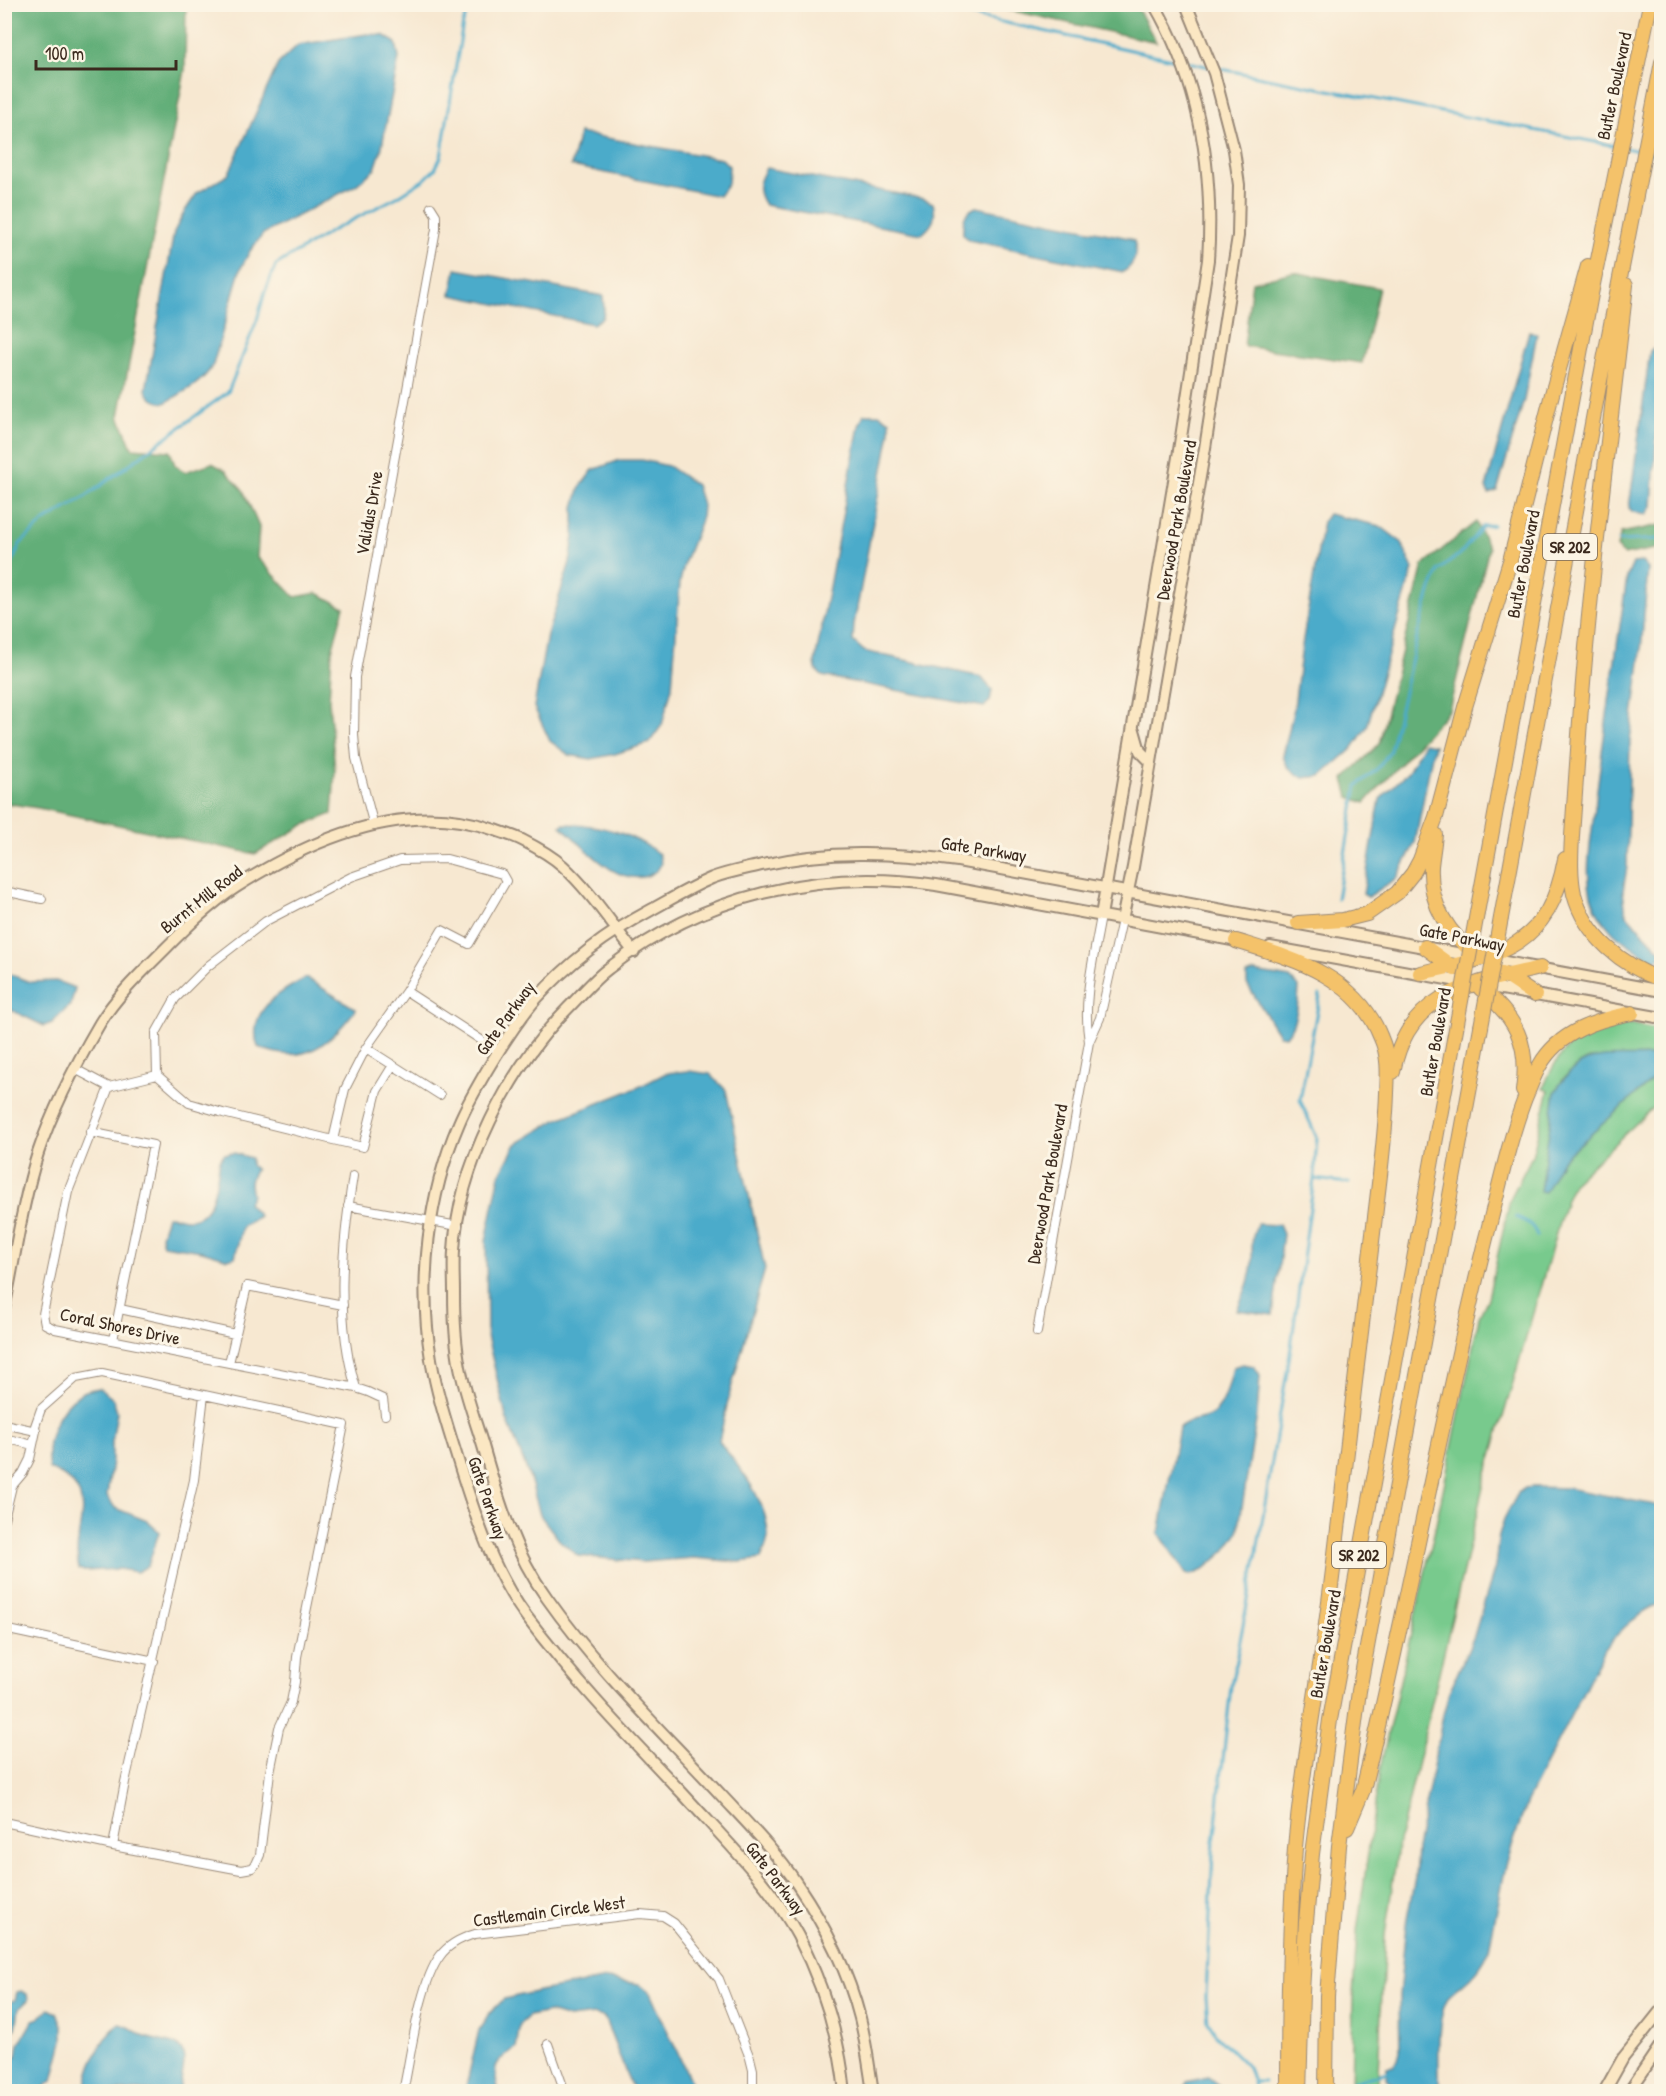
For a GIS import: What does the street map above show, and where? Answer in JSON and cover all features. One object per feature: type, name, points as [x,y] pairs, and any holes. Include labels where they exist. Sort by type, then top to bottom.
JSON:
[{"type":"highway","name":"Butler Boulevard","points":[[1299,2091],[1306,1922],[1312,1854],[1328,1731],[1614,171],[1650,4]]},
{"type":"highway","name":"SR 202","points":[[1326,2091],[1327,1996],[1340,1846],[1359,1691],[1480,1027],[1662,62]]},
{"type":"highway","points":[[1535,995],[1480,958],[1450,931],[1435,899],[1431,868],[1437,817],[1465,707],[1510,561],[1552,394],[1614,171]]},
{"type":"highway","points":[[1639,176],[1586,634],[1573,815],[1571,877],[1575,896],[1586,921],[1607,947],[1639,971],[1662,980]]},
{"type":"highway","points":[[1420,973],[1504,950],[1523,939],[1546,916],[1559,887],[1573,815]]},
{"type":"highway","points":[[1298,923],[1356,917],[1367,914],[1388,900],[1407,883],[1413,873],[1437,817]]},
{"type":"highway","points":[[1236,941],[1288,957],[1315,969],[1329,976],[1358,1000],[1375,1025],[1385,1050],[1389,1073],[1387,1119]]},
{"type":"highway","points":[[1340,1846],[1363,1790],[1473,1291],[1519,1114],[1525,1073],[1525,1060],[1519,1036],[1507,1013],[1475,984],[1425,947]]},
{"type":"highway","points":[[1288,2091],[1289,1960],[1297,1834],[1326,1624],[1395,1059],[1408,1029],[1431,1003],[1444,995],[1475,984],[1540,968]]},
{"type":"highway","points":[[1519,1114],[1540,1064],[1570,1034],[1595,1021],[1632,1013]]},
{"type":"main road","name":"Deerwood Park Boulevard","points":[[1101,916],[1178,458],[1208,260],[1210,231],[1209,186],[1203,138],[1192,93],[1164,22],[1154,4]]},
{"type":"main road","name":"Deerwood Park Boulevard","points":[[1122,920],[1205,448],[1236,255],[1239,185],[1234,150],[1214,73],[1186,4]]},
{"type":"main road","points":[[1133,727],[1140,751],[1151,762]]},
{"type":"main road","name":"Burnt Mill Road","points":[[4,1309],[38,1155],[50,1121],[102,1020],[132,981],[188,927],[235,888],[293,855],[338,836],[394,820],[434,818],[480,825],[521,839],[562,866],[634,952]]},
{"type":"main road","name":"Gate Parkway","points":[[845,2091],[833,2019],[801,1943],[778,1904],[747,1863],[585,1690],[522,1611],[489,1553],[471,1503],[431,1360],[426,1318],[426,1274],[437,1191],[457,1126],[469,1100],[516,1025],[550,983],[616,929],[692,887],[716,877],[790,859],[823,854],[908,854],[958,861],[1662,991]]},
{"type":"main road","name":"Gate Parkway","points":[[873,2091],[860,2019],[853,1994],[843,1967],[797,1882],[762,1840],[582,1644],[537,1583],[515,1544],[492,1478],[460,1367],[454,1328],[454,1248],[468,1180],[491,1119],[513,1076],[560,1016],[589,986],[610,967],[671,928],[719,906],[768,891],[834,880],[919,883],[1662,1018]]},
{"type":"main road","points":[[1604,2091],[1623,2058],[1662,2009]]},
{"type":"main road","points":[[1629,2091],[1662,2043]]},
{"type":"street","name":"Validus Drive","points":[[374,826],[356,758],[355,677],[436,229],[436,215],[431,207]]},
{"type":"street","points":[[333,1140],[345,1089],[366,1048],[406,990],[442,930],[469,944],[506,881],[502,874],[447,860],[400,860],[351,877],[266,921],[208,966],[175,999],[156,1033],[157,1075],[189,1103],[223,1113],[333,1140],[363,1147],[377,1091],[393,1065]]},
{"type":"street","points":[[4,891],[42,898]]},
{"type":"street","name":"Deerwood Park Boulevard","points":[[1089,1042],[1087,1001],[1101,916]]},
{"type":"street","name":"Deerwood Park Boulevard","points":[[1037,1332],[1089,1042],[1101,1018],[1122,920]]},
{"type":"street","points":[[406,990],[498,1051]]},
{"type":"street","points":[[366,1048],[440,1095]]},
{"type":"street","points":[[75,1069],[109,1087],[157,1075]]},
{"type":"street","name":"Coral Shores Drive","points":[[109,1087],[68,1192],[43,1314],[45,1324],[55,1329],[356,1388],[383,1400],[385,1415]]},
{"type":"street","points":[[90,1132],[153,1145],[113,1340]]},
{"type":"street","points":[[353,1176],[345,1229],[343,1305],[350,1372],[356,1388]]},
{"type":"street","points":[[348,1206],[458,1226]]},
{"type":"street","points":[[229,1363],[247,1286],[343,1305]]},
{"type":"street","points":[[120,1309],[235,1334]]},
{"type":"street","points":[[4,1519],[12,1486],[27,1466],[41,1409],[76,1377],[102,1373],[344,1425],[297,1657],[296,1682],[291,1702],[279,1728],[264,1816],[263,1839],[256,1864],[252,1868],[241,1870],[113,1846],[4,1822]]},
{"type":"street","points":[[113,1846],[125,1782],[194,1480],[204,1395]]},
{"type":"street","points":[[4,1424],[36,1431]]},
{"type":"street","points":[[4,1438],[33,1444]]},
{"type":"street","points":[[4,1629],[154,1661]]},
{"type":"street","name":"Castlemain Circle West","points":[[403,2091],[426,1986],[441,1955],[452,1945],[462,1938],[475,1934],[653,1914],[663,1916],[674,1923],[718,1979],[750,2058],[753,2070],[753,2091]]},
{"type":"street","points":[[548,2044],[565,2091]]},
{"type":"green space","points":[[5,4],[186,5],[185,70],[119,416],[132,448],[170,451],[175,465],[185,472],[212,463],[225,470],[243,490],[259,527],[257,557],[295,597],[317,593],[344,607],[332,651],[329,700],[335,771],[332,814],[304,825],[255,854],[5,803]]},
{"type":"green space","points":[[1049,4],[1057,6],[1059,4],[1136,5],[1156,42],[985,5]]},
{"type":"green space","points":[[1293,272],[1379,288],[1362,363],[1244,346],[1252,282]]},
{"type":"green space","points":[[1476,522],[1489,548],[1449,710],[1365,803],[1349,797],[1344,779],[1379,744],[1423,565]]},
{"type":"green space","points":[[1661,525],[1661,548],[1624,555],[1617,547],[1621,533]]},
{"type":"green space","points":[[1632,1024],[1661,1030],[1661,1063],[1650,1056],[1589,1059],[1576,1066],[1555,1092],[1553,1110],[1557,1167],[1661,1072],[1661,1100],[1574,1182],[1566,1199],[1484,1483],[1398,1846],[1385,1935],[1377,2091],[1351,2092],[1357,1931],[1380,1768],[1435,1529],[1479,1317],[1488,1298],[1510,1199],[1532,1156],[1549,1090],[1543,1089],[1557,1060],[1576,1040],[1587,1033],[1615,1025]]},
{"type":"water","points":[[367,34],[383,35],[396,43],[399,58],[381,151],[375,169],[356,185],[263,234],[250,251],[240,270],[209,372],[198,382],[165,403],[153,400],[146,390],[174,232],[185,211],[197,193],[228,175],[278,64],[298,45]]},
{"type":"water","points":[[579,133],[722,159],[729,166],[728,184],[719,196],[571,166]]},
{"type":"water","points":[[766,168],[924,199],[933,203],[935,213],[933,221],[922,234],[765,205],[759,186]]},
{"type":"water","points":[[976,207],[1129,238],[1134,241],[1136,250],[1134,259],[1123,272],[969,240],[963,234],[963,221],[968,212]]},
{"type":"water","points":[[456,269],[603,296],[603,317],[593,324],[451,295]]},
{"type":"water","points":[[1529,331],[1537,334],[1524,400],[1497,491],[1489,494],[1486,488]]},
{"type":"water","points":[[1657,347],[1661,354],[1661,368],[1652,506],[1647,514],[1633,512],[1629,508],[1650,351]]},
{"type":"water","points":[[864,414],[879,414],[890,421],[890,432],[854,624],[853,641],[864,651],[981,677],[992,690],[990,701],[984,707],[822,676],[816,670],[815,662],[859,426]]},
{"type":"water","points":[[620,460],[642,460],[668,466],[696,485],[702,504],[701,520],[685,561],[680,582],[672,687],[662,725],[649,743],[591,759],[569,755],[550,741],[534,707],[547,635],[570,562],[574,535],[574,507],[580,487],[593,470]]},
{"type":"water","points":[[1328,514],[1380,526],[1401,542],[1413,569],[1367,727],[1352,749],[1321,776],[1303,778],[1288,768],[1283,756],[1294,708],[1323,521]]},
{"type":"water","points":[[1642,562],[1648,569],[1630,741],[1627,867],[1623,891],[1626,914],[1661,951],[1661,957],[1654,961],[1618,936],[1603,921],[1593,902],[1589,880],[1589,855],[1627,577],[1633,563]]},
{"type":"water","points":[[1424,743],[1434,745],[1415,843],[1397,878],[1368,897],[1363,894],[1380,799],[1408,772]]},
{"type":"water","points":[[564,824],[602,828],[638,840],[659,854],[660,867],[653,873],[641,877],[615,872],[592,855],[561,826]]},
{"type":"water","points":[[4,972],[30,982],[56,981],[75,988],[71,1004],[52,1023],[44,1026],[5,1007]]},
{"type":"water","points":[[1254,972],[1290,978],[1299,987],[1295,1019],[1286,1036],[1279,1035],[1247,984],[1247,975]]},
{"type":"water","points":[[306,978],[356,1009],[336,1033],[314,1049],[289,1055],[274,1053],[258,1047],[257,1023],[267,1004]]},
{"type":"water","points":[[1650,1056],[1661,1063],[1661,1072],[1562,1160],[1545,1192],[1540,1191],[1555,1092],[1565,1078],[1575,1068],[1596,1058]]},
{"type":"water","points":[[689,1071],[710,1074],[726,1090],[765,1269],[730,1392],[719,1441],[758,1497],[767,1523],[767,1542],[761,1559],[739,1562],[694,1558],[643,1562],[578,1556],[559,1540],[540,1515],[530,1478],[506,1417],[487,1336],[486,1240],[500,1174],[516,1144],[556,1120],[639,1087],[666,1073]]},
{"type":"water","points":[[234,1153],[251,1158],[251,1165],[256,1170],[251,1179],[252,1195],[248,1203],[259,1216],[242,1227],[235,1257],[228,1259],[202,1251],[163,1245],[161,1236],[167,1216],[190,1219],[205,1212],[213,1196],[220,1160],[224,1154]]},
{"type":"water","points":[[1257,1224],[1279,1225],[1283,1234],[1273,1315],[1237,1310],[1250,1275],[1253,1239]]},
{"type":"water","points":[[1242,1364],[1254,1366],[1260,1375],[1257,1415],[1238,1532],[1225,1551],[1203,1570],[1192,1575],[1186,1574],[1159,1533],[1179,1428],[1216,1411],[1221,1405],[1230,1382],[1233,1367]]},
{"type":"water","points":[[99,1388],[113,1399],[117,1412],[107,1496],[115,1508],[147,1521],[159,1532],[148,1566],[137,1572],[119,1569],[84,1571],[79,1569],[77,1554],[82,1512],[81,1500],[76,1488],[66,1478],[49,1469],[50,1437],[59,1417],[72,1400],[81,1393]]},
{"type":"water","points":[[1525,1488],[1567,1488],[1661,1506],[1661,1603],[1630,1622],[1605,1649],[1527,1801],[1506,1865],[1489,1949],[1476,1972],[1453,1991],[1445,2004],[1440,2028],[1439,2091],[1397,2091],[1394,2084],[1386,2079],[1387,2067],[1394,2066],[1400,2052],[1399,1996],[1406,1924],[1415,1878],[1417,1849],[1443,1715],[1450,1690],[1474,1636],[1495,1567],[1499,1535],[1504,1519],[1518,1493]]},
{"type":"water","points":[[607,1979],[639,1984],[650,1993],[690,2080],[689,2091],[633,2091],[604,2017],[595,2015],[569,2018],[549,2012],[529,2016],[520,2024],[516,2048],[499,2061],[495,2070],[499,2091],[465,2091],[479,2030],[488,2015],[504,1999]]},
{"type":"water","points":[[17,1992],[27,1994],[28,2000],[19,2009],[16,2028],[5,2038],[5,2026],[8,2021],[5,2007],[9,2002],[15,2000]]},
{"type":"water","points":[[49,2009],[57,2013],[63,2027],[63,2041],[53,2080],[39,2091],[5,2091],[5,2065],[17,2056],[19,2044],[33,2020]]},
{"type":"water","points":[[120,2024],[145,2037],[179,2047],[184,2057],[184,2064],[179,2091],[86,2091],[88,2074],[96,2054],[107,2035]]},
{"type":"water","points":[[1208,2077],[1225,2091],[1184,2091],[1187,2082]]},
{"type":"waterway","points":[[4,582],[20,544],[45,521],[85,497],[228,392],[276,265],[335,229],[397,197],[425,179],[435,169],[441,157],[463,23],[469,9],[474,4]]},
{"type":"waterway","points":[[919,4],[1177,60]]},
{"type":"waterway","points":[[1184,61],[1210,67]]},
{"type":"waterway","points":[[1216,68],[1616,146]]},
{"type":"waterway","points":[[1625,148],[1639,151]]},
{"type":"waterway","points":[[1649,153],[1662,156]]},
{"type":"waterway","points":[[1337,899],[1357,786],[1378,768],[1390,751],[1418,633],[1431,589],[1439,570],[1461,553],[1483,526],[1493,525]]},
{"type":"waterway","points":[[1619,541],[1662,539]]},
{"type":"waterway","points":[[1256,2092],[1248,2067],[1216,2035],[1208,2022],[1206,1997],[1213,1852],[1231,1686],[1255,1564],[1291,1347],[1314,1179],[1317,1138],[1300,1100],[1320,995]]},
{"type":"waterway","points":[[1314,1179],[1349,1183]]},
{"type":"waterway","points":[[1516,1217],[1529,1224],[1537,1236]]},
{"type":"waterway","points":[[1353,2082],[1387,2072]]},
{"type":"waterway","points":[[1255,2082],[1264,2082]]}]
